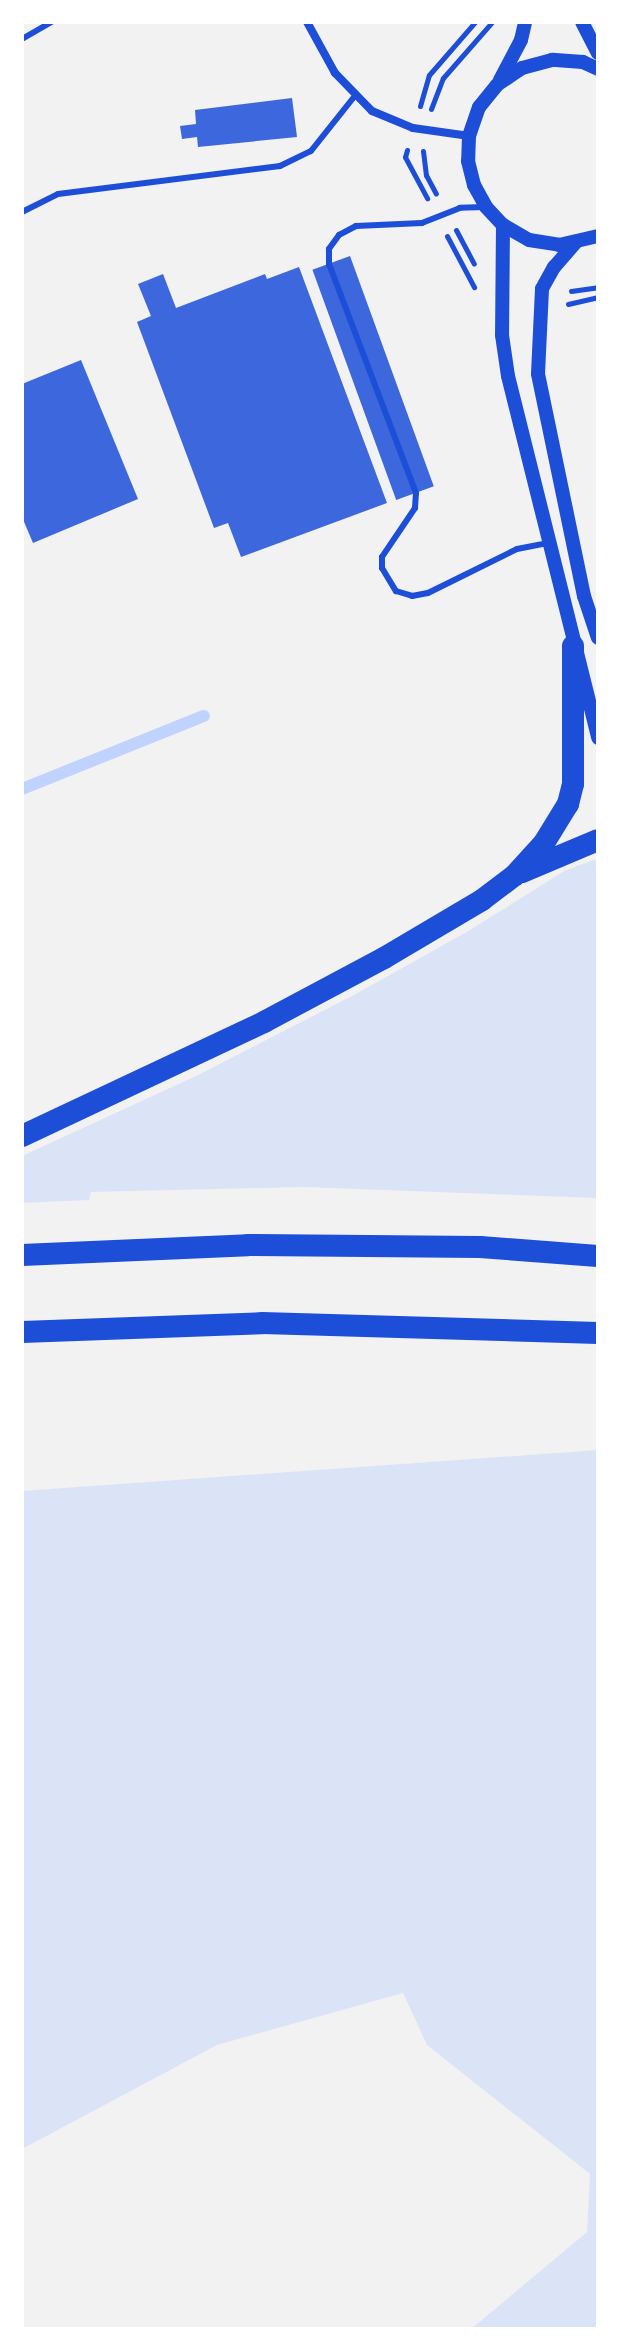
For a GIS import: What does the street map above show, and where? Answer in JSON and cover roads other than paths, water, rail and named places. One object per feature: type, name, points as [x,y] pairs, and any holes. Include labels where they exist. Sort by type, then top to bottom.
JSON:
[{"type":"highway","points":[[515,875],[557,825],[573,784],[573,646]]},
{"type":"highway","points":[[22,1136],[277,1015],[446,922],[515,875],[598,840]]},
{"type":"highway","points":[[22,1255],[248,1245],[480,1247],[598,1256]]},
{"type":"highway","points":[[22,1332],[262,1323],[598,1333]]},
{"type":"street","points":[[307,22],[335,73],[354,97],[391,121],[427,131],[469,136]]},
{"type":"street","points":[[525,22],[521,40],[497,85],[479,107],[469,136],[468,161],[474,185],[486,207],[503,225],[529,240],[559,245],[598,236]]},
{"type":"street","points":[[582,22],[598,53]]},
{"type":"street","points":[[497,85],[522,68],[552,60],[583,62],[598,69]]},
{"type":"street","points":[[503,225],[502,335],[508,376],[598,738]]},
{"type":"street","points":[[576,242],[554,267],[542,289],[538,374],[577,565],[598,638]]},
{"type":"lane","points":[[22,39],[51,22]]},
{"type":"lane","points":[[22,212],[58,194],[280,166],[311,151],[354,97]]},
{"type":"lane","points":[[486,207],[460,208],[422,223],[356,226],[339,235],[329,249],[329,264],[416,493],[415,508],[382,557],[382,568],[396,591],[412,596],[428,593],[517,549],[548,543]]},
{"type":"waterway","points":[[22,789],[204,716]]}]
